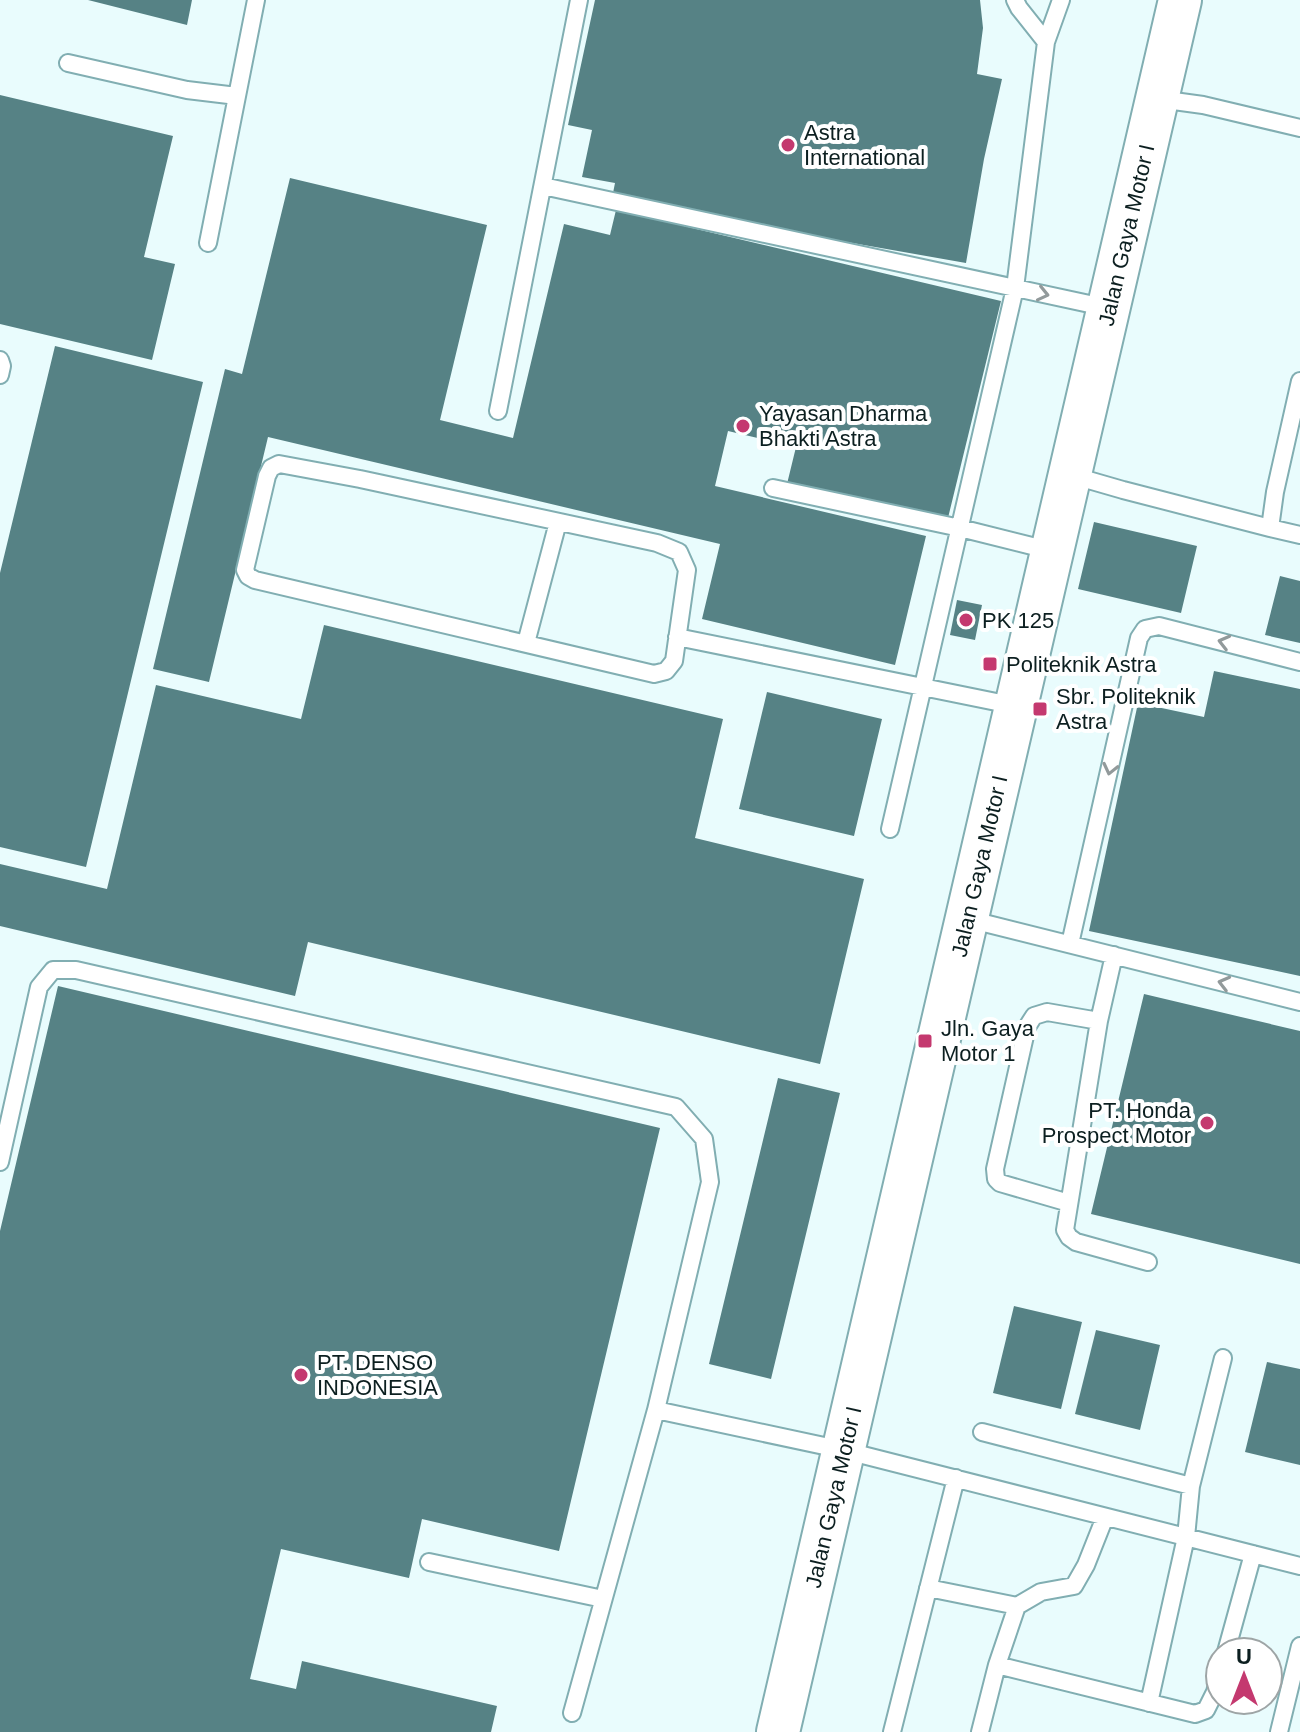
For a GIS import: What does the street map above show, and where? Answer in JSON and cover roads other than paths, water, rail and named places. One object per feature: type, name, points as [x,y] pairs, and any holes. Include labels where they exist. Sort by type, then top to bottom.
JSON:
[{"type":"street","name":"Jalan Gaya Motor I","points":[[778,1732],[1180,0]]},
{"type":"lane","points":[[208,243],[256,0]]},
{"type":"lane","points":[[498,411],[579,0]]},
{"type":"lane","points":[[1015,0],[1046,42]]},
{"type":"lane","points":[[890,829],[1015,288],[1046,42],[1061,0]]},
{"type":"lane","points":[[68,63],[187,90],[237,96]]},
{"type":"lane","points":[[1157,99],[1203,105],[1300,128]]},
{"type":"lane","points":[[543,186],[1108,308]]},
{"type":"lane","points":[[0,360],[0,375]]},
{"type":"lane","points":[[1270,528],[1300,381]]},
{"type":"lane","points":[[279,464],[558,522],[657,543],[679,552],[687,570],[674,661],[666,671],[654,674],[255,580],[245,570],[267,476],[271,468],[279,464]]},
{"type":"lane","points":[[1070,474],[1300,535]]},
{"type":"lane","points":[[773,488],[1052,551]]},
{"type":"lane","points":[[526,643],[558,522]]},
{"type":"lane","points":[[1070,944],[1139,638],[1145,629],[1159,626],[1300,662]]},
{"type":"lane","points":[[677,637],[1016,706]]},
{"type":"lane","points":[[967,919],[1300,1002]]},
{"type":"lane","points":[[1114,955],[1099,1021],[1065,1230],[1076,1242],[1148,1262]]},
{"type":"lane","points":[[0,1162],[39,987],[53,970],[76,970],[676,1107],[704,1139],[710,1182],[656,1410],[572,1713]]},
{"type":"lane","points":[[1069,1203],[1000,1183],[996,1179],[995,1169],[1027,1027],[1034,1016],[1047,1012],[1099,1021]]},
{"type":"lane","points":[[1149,1703],[1186,1537],[1191,1486],[1223,1358]]},
{"type":"lane","points":[[656,1410],[843,1450],[1300,1566]]},
{"type":"lane","points":[[982,1432],[1191,1486]]},
{"type":"lane","points":[[892,1732],[956,1478]]},
{"type":"lane","points":[[980,1732],[997,1665],[1017,1606],[1041,1592],[1074,1586],[1105,1517]]},
{"type":"lane","points":[[1230,1636],[1253,1554]]},
{"type":"lane","points":[[429,1562],[603,1599]]},
{"type":"lane","points":[[928,1588],[1017,1606]]},
{"type":"lane","points":[[1279,1732],[1300,1646]]},
{"type":"lane","points":[[997,1665],[1195,1714],[1204,1711]]},
{"type":"place","name":"Astra International","points":[[788,145]]},
{"type":"place","name":"Yayasan Dharma Bhakti Astra","points":[[743,426]]},
{"type":"place","name":"PK 125","points":[[966,620]]},
{"type":"place","name":"Politeknik Astra","points":[[990,664]]},
{"type":"place","name":"Sbr. Politeknik Astra","points":[[1040,709]]},
{"type":"place","name":"Jln. Gaya Motor 1","points":[[925,1041]]},
{"type":"place","name":"PT. Honda Prospect Motor","points":[[1207,1123]]},
{"type":"place","name":"PT. DENSO INDONESIA","points":[[301,1375]]}]
